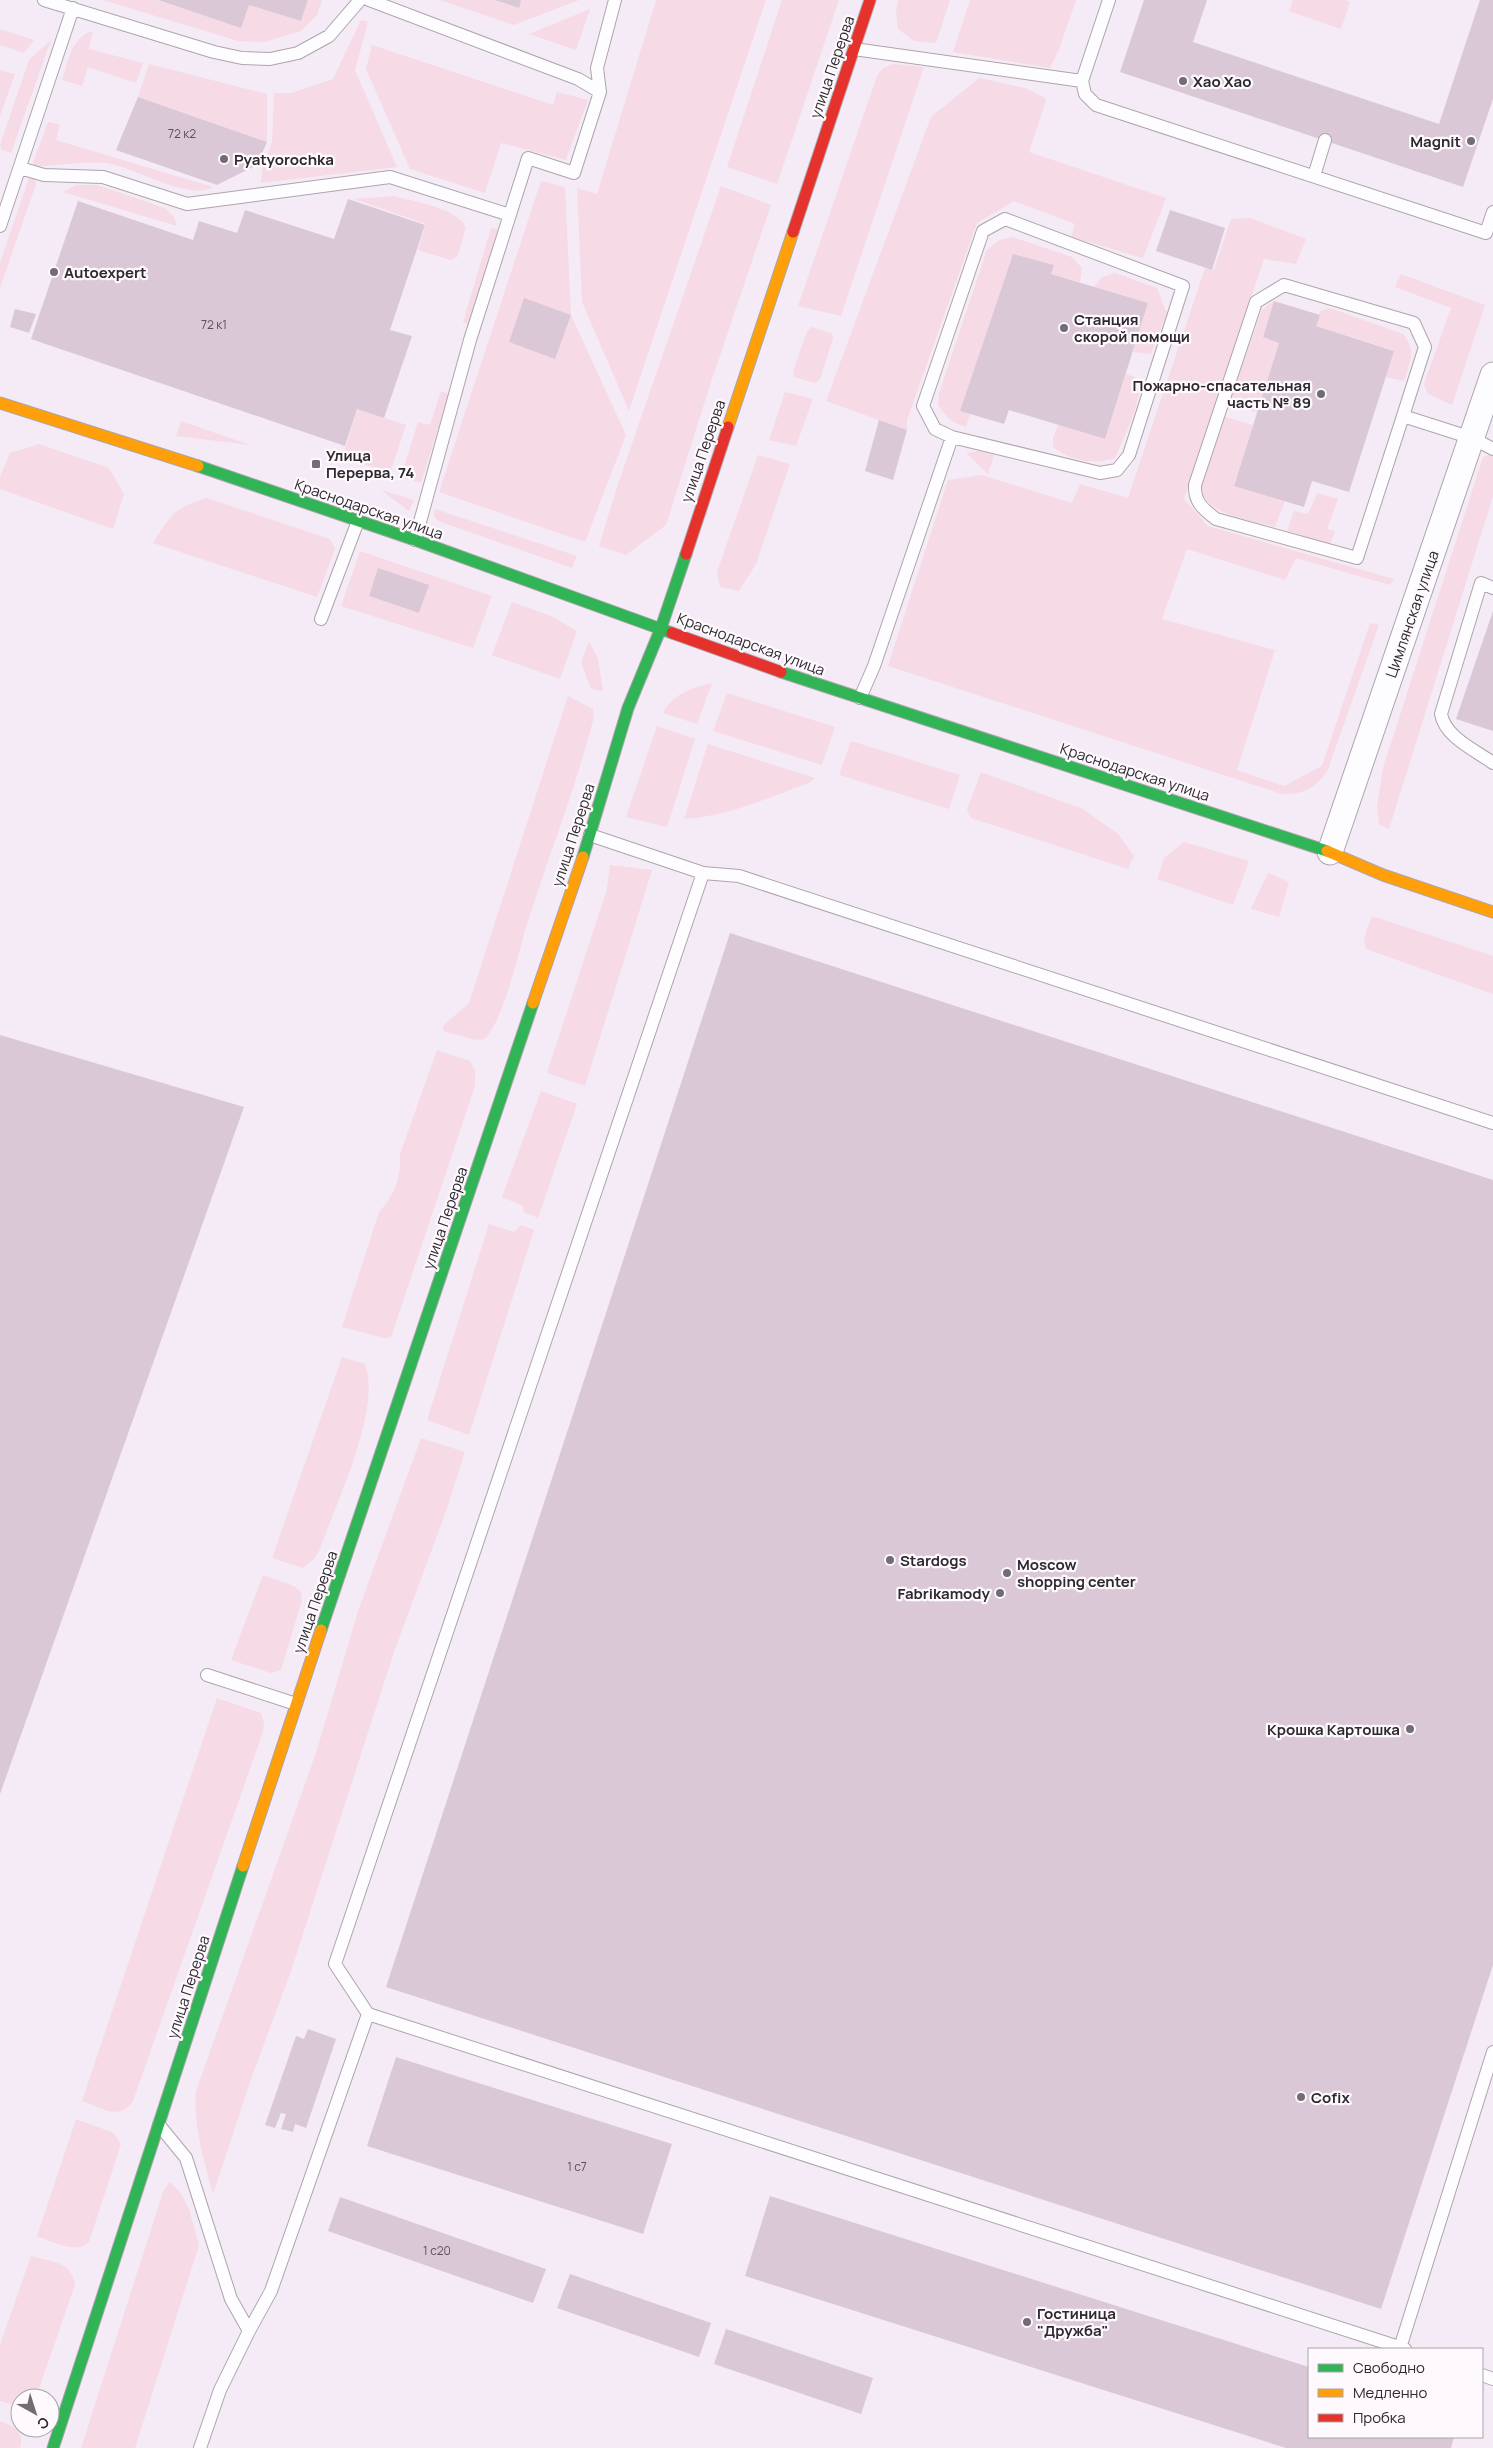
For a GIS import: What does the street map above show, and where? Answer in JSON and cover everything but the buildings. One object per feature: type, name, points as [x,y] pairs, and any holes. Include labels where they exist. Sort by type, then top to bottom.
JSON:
[{"type":"street","name":"улица Перерва","points":[[52,2448],[296,1704],[590,835],[628,708],[661,628],[870,0]]},
{"type":"street","name":"Цимлянская улица","points":[[1330,852],[1482,444],[1491,387]]},
{"type":"street","name":"Краснодарская улица","points":[[0,402],[415,540],[661,628],[732,656],[1330,852],[1383,875],[1493,912]]},
{"type":"lane","points":[[44,0],[214,52],[242,58],[270,59],[298,53],[330,36],[360,0]]},
{"type":"lane","points":[[369,0],[578,79],[600,92]]},
{"type":"lane","points":[[415,540],[457,386],[528,158],[574,173],[600,92],[597,68],[615,0]]},
{"type":"lane","points":[[1109,0],[1082,81],[1085,94],[1096,105],[1490,234],[1493,212]]},
{"type":"lane","points":[[0,226],[73,8]]},
{"type":"lane","points":[[854,49],[1082,81]]},
{"type":"lane","points":[[1314,176],[1325,140]]},
{"type":"lane","points":[[20,168],[44,175],[103,177],[187,204],[390,177],[510,215]]},
{"type":"lane","points":[[1005,219],[1184,286],[1129,455],[1117,470],[1100,473],[952,437],[935,430],[923,406],[983,231],[1005,219]]},
{"type":"lane","points":[[1284,285],[1414,323],[1425,347],[1403,416],[1357,558],[1216,519],[1202,509],[1194,496],[1195,485],[1256,302],[1284,285]]},
{"type":"lane","points":[[1403,416],[1482,444]]},
{"type":"lane","points":[[860,698],[874,666],[952,437]]},
{"type":"lane","points":[[322,619],[358,521]]},
{"type":"lane","points":[[1493,588],[1481,583],[1441,714],[1443,724],[1450,733],[1493,763]]},
{"type":"lane","points":[[590,835],[703,873],[739,876],[749,879],[1493,1123]]},
{"type":"lane","points":[[703,873],[335,1964],[368,2014],[1399,2348]]},
{"type":"lane","points":[[208,1675],[296,1704]]},
{"type":"lane","points":[[200,2448],[220,2390],[271,2291],[368,2014]]},
{"type":"lane","points":[[1402,2348],[1493,2052]]},
{"type":"lane","points":[[159,2125],[186,2158],[231,2299],[250,2331]]},
{"type":"shaded area","points":[[103,0],[156,0],[241,27],[249,5],[301,21],[308,0],[322,0],[317,15],[301,31],[265,42],[238,41]]},
{"type":"shaded area","points":[[440,0],[493,0],[518,8],[521,0],[579,0],[514,25]]},
{"type":"shaded area","points":[[656,0],[766,0],[629,411],[582,302],[577,188],[597,194]]},
{"type":"shaded area","points":[[782,0],[839,0],[777,184],[727,167]]},
{"type":"shaded area","points":[[898,0],[950,0],[936,43],[914,41],[898,29],[896,11]]},
{"type":"shaded area","points":[[970,0],[1076,0],[1059,49],[1050,68],[953,52]]},
{"type":"shaded area","points":[[1293,0],[1345,0],[1350,2],[1341,29],[1289,11]]},
{"type":"shaded area","points":[[590,9],[576,50],[529,34]]},
{"type":"shaded area","points":[[361,20],[368,22],[355,70],[397,167],[261,183],[262,169],[272,142],[274,93],[291,93],[333,79]]},
{"type":"shaded area","points":[[0,29],[34,40],[24,53],[0,45]]},
{"type":"shaded area","points":[[93,31],[89,49],[143,63],[136,83],[88,67],[82,86],[62,80],[75,44],[86,34]]},
{"type":"shaded area","points":[[51,40],[11,153],[2,150],[0,145],[29,60]]},
{"type":"shaded area","points":[[372,45],[553,105],[557,92],[588,100],[566,160],[501,143],[485,193],[410,169],[366,69]]},
{"type":"shaded area","points":[[149,64],[267,94],[267,142],[138,97]]},
{"type":"shaded area","points":[[893,64],[924,67],[841,316],[798,306],[877,76],[883,68]]},
{"type":"shaded area","points":[[0,70],[15,74],[0,116]]},
{"type":"shaded area","points":[[979,78],[1025,88],[1045,98],[1046,101],[1029,152],[1166,198],[1143,258],[1071,237],[1075,224],[1014,201],[977,223],[907,420],[907,430],[826,401],[931,117]]},
{"type":"shaded area","points":[[48,122],[60,125],[56,140],[213,187],[203,190],[190,190],[176,187],[106,163],[40,166],[38,169],[34,167],[33,163]]},
{"type":"shaded area","points":[[29,178],[35,179],[36,184],[0,288],[0,263]]},
{"type":"shaded area","points":[[541,181],[565,187],[571,315],[626,435],[585,542],[439,492]]},
{"type":"shaded area","points":[[76,185],[97,185],[165,208],[174,217],[177,226],[63,192]]},
{"type":"shaded area","points":[[721,186],[771,205],[711,382],[666,525],[626,555],[599,546],[616,490]]},
{"type":"shaded area","points":[[393,196],[434,206],[454,215],[461,221],[466,228],[457,257],[451,260],[418,250],[426,224],[354,199]]},
{"type":"shaded area","points":[[1250,218],[1306,239],[1296,264],[1264,259],[1184,499],[1208,526],[1394,579],[1390,585],[1296,558],[1285,580],[1187,549],[1162,619],[1275,650],[1237,770],[1284,786],[1322,766],[1370,623],[1379,625],[1327,772],[1318,783],[1308,789],[1290,794],[1282,794],[888,666],[948,480],[982,475],[1072,503],[1080,484],[1128,498],[1205,268],[1214,270],[1231,219]]},
{"type":"shaded area","points":[[491,228],[499,230],[468,324],[463,322]]},
{"type":"shaded area","points":[[1012,237],[1072,257],[1082,268],[1080,282],[1051,274],[1053,265],[1013,254],[960,411],[970,414],[966,427],[953,421],[944,413],[938,405],[939,393],[987,250],[999,240]]},
{"type":"shaded area","points":[[1115,273],[1157,288],[1167,313],[1151,354],[1133,352],[1148,303],[1094,287],[1102,277]]},
{"type":"shaded area","points":[[1401,274],[1485,305],[1452,405],[1428,394],[1424,384],[1451,308],[1395,287]]},
{"type":"shaded area","points":[[1274,301],[1263,337],[1279,343],[1257,412],[1228,406],[1262,310]]},
{"type":"shaded area","points":[[1330,308],[1403,334],[1410,346],[1411,352],[1404,381],[1385,377],[1393,350],[1316,326],[1320,311]]},
{"type":"shaded area","points":[[812,327],[831,333],[833,338],[820,379],[815,383],[794,377],[793,372],[807,331]]},
{"type":"shaded area","points":[[1126,374],[1135,377],[1140,392],[1132,419],[1115,458],[1099,461],[1083,460],[1067,456],[1053,447],[1053,438],[1058,425],[1105,439]]},
{"type":"shaded area","points":[[441,391],[449,394],[421,483],[401,477],[418,422],[430,425]]},
{"type":"shaded area","points":[[785,392],[813,399],[796,446],[769,440]]},
{"type":"shaded area","points":[[357,409],[406,425],[390,473],[343,457]]},
{"type":"shaded area","points":[[1225,417],[1253,425],[1234,485],[1285,501],[1275,527],[1230,515],[1210,504],[1204,495],[1201,485]]},
{"type":"shaded area","points":[[181,421],[250,445],[176,436]]},
{"type":"shaded area","points":[[39,444],[109,468],[124,494],[113,529],[0,489],[0,477],[10,453]]},
{"type":"shaded area","points":[[980,451],[994,455],[988,474],[966,453]]},
{"type":"shaded area","points":[[1493,454],[1493,496],[1389,829],[1379,824],[1377,806],[1383,768],[1483,457]]},
{"type":"shaded area","points":[[758,455],[790,464],[756,564],[739,591],[720,587],[717,572]]},
{"type":"shaded area","points":[[381,490],[414,500],[409,511]]},
{"type":"shaded area","points":[[1317,493],[1338,499],[1327,529],[1335,531],[1330,544],[1287,531],[1294,511],[1308,514]]},
{"type":"shaded area","points":[[207,498],[330,539],[335,549],[317,597],[153,543],[174,513],[187,505]]},
{"type":"shaded area","points":[[435,509],[577,556],[572,568],[438,521],[434,515]]},
{"type":"shaded area","points":[[360,551],[492,596],[473,648],[341,606]],"holes":[[[378,569],[428,585],[419,613],[369,596]]]},
{"type":"shaded area","points":[[512,602],[551,616],[577,631],[560,679],[492,655]]},
{"type":"shaded area","points":[[589,641],[598,659],[603,691],[591,689],[581,663]]},
{"type":"shaded area","points":[[712,683],[697,724],[663,713],[677,696]]},
{"type":"shaded area","points":[[727,693],[835,727],[822,765],[713,731]]},
{"type":"shaded area","points":[[568,696],[593,709],[594,717],[571,795],[527,924],[505,1000],[499,1016],[485,1039],[476,1040],[443,1031],[444,1025],[469,1003]]},
{"type":"shaded area","points":[[657,726],[695,739],[667,827],[626,817]]},
{"type":"shaded area","points":[[851,741],[960,775],[949,809],[839,775]]},
{"type":"shaded area","points":[[708,744],[815,778],[811,782],[748,805],[716,814],[684,819]]},
{"type":"shaded area","points":[[981,772],[1083,809],[1118,834],[1134,856],[1128,869],[971,818],[967,810]]},
{"type":"shaded area","points":[[1184,842],[1249,861],[1233,905],[1157,879],[1164,858]]},
{"type":"shaded area","points":[[610,865],[652,870],[585,1086],[547,1073],[607,889]]},
{"type":"shaded area","points":[[1268,873],[1289,882],[1279,917],[1251,909]]},
{"type":"shaded area","points":[[1372,916],[1493,956],[1493,994],[1366,949],[1364,938]]},
{"type":"shaded area","points":[[437,1050],[470,1061],[475,1070],[475,1086],[391,1337],[384,1338],[342,1327],[379,1212],[389,1199],[396,1185],[400,1170],[400,1154]]},
{"type":"shaded area","points":[[541,1091],[577,1104],[538,1218],[524,1212],[523,1206],[502,1197]]},
{"type":"shaded area","points":[[489,1224],[514,1232],[521,1225],[534,1230],[469,1435],[427,1420]]},
{"type":"shaded area","points":[[342,1357],[365,1364],[369,1383],[367,1405],[355,1456],[320,1549],[315,1558],[303,1568],[272,1558]]},
{"type":"shaded area","points":[[421,1438],[465,1452],[445,1514],[394,1652],[291,1971],[250,2082],[213,2194],[196,2118],[196,2091],[316,1753],[358,1611]]},
{"type":"shaded area","points":[[263,1575],[294,1586],[301,1592],[302,1600],[281,1670],[271,1673],[231,1660]]},
{"type":"shaded area","points":[[217,1698],[261,1713],[264,1723],[263,1732],[133,2101],[122,2111],[109,2111],[82,2101]]},
{"type":"shaded area","points":[[76,2119],[114,2133],[121,2144],[89,2242],[84,2246],[71,2247],[56,2244],[37,2236]]},
{"type":"shaded area","points":[[170,2182],[180,2192],[189,2209],[199,2245],[135,2448],[81,2448],[164,2189]]},
{"type":"shaded area","points":[[31,2256],[53,2261],[65,2267],[73,2277],[75,2285],[39,2388],[10,2388],[10,2404],[0,2401],[0,2345]]},
{"type":"shaded area","points":[[0,2421],[10,2425],[10,2438],[21,2438],[21,2442],[20,2448],[0,2448]]},
{"type":"traffic: fast","points":[[198,466],[415,540],[672,633]]},
{"type":"traffic: fast","points":[[583,857],[628,708],[661,628],[686,554]]},
{"type":"traffic: fast","points":[[781,672],[1327,851]]},
{"type":"traffic: fast","points":[[321,1630],[533,1003]]},
{"type":"traffic: fast","points":[[53,2448],[243,1866]]},
{"type":"traffic: slow","points":[[728,427],[793,232]]},
{"type":"traffic: slow","points":[[0,403],[198,466]]},
{"type":"traffic: slow","points":[[1327,851],[1383,875],[1493,912]]},
{"type":"traffic: slow","points":[[533,1003],[583,857]]},
{"type":"traffic: slow","points":[[243,1866],[321,1630]]},
{"type":"traffic: jam","points":[[793,232],[870,0]]},
{"type":"traffic: jam","points":[[686,554],[728,427]]},
{"type":"traffic: jam","points":[[672,633],[781,672]]},
{"type":"place","name":"Хао Хао","points":[[1183,81]]},
{"type":"place","name":"Magnit","points":[[1471,141]]},
{"type":"place","name":"Pyatyorochka","points":[[224,159]]},
{"type":"place","name":"Autoexpert","points":[[54,272]]},
{"type":"place","name":"Станция скорой помощи","points":[[1064,328]]},
{"type":"place","name":"Пожарно-спасательная часть № 89","points":[[1321,394]]},
{"type":"place","name":"Улица Перерва, 74","points":[[316,464]]},
{"type":"place","name":"Stardogs","points":[[890,1560]]},
{"type":"place","name":"Moscow shopping center","points":[[1007,1573]]},
{"type":"place","name":"Fabrikamody","points":[[1000,1593]]},
{"type":"place","name":"Крошка Картошка","points":[[1410,1729]]},
{"type":"place","name":"Cofix","points":[[1301,2097]]},
{"type":"place","name":"Гостиница \"Дружба\"","points":[[1027,2322]]}]
